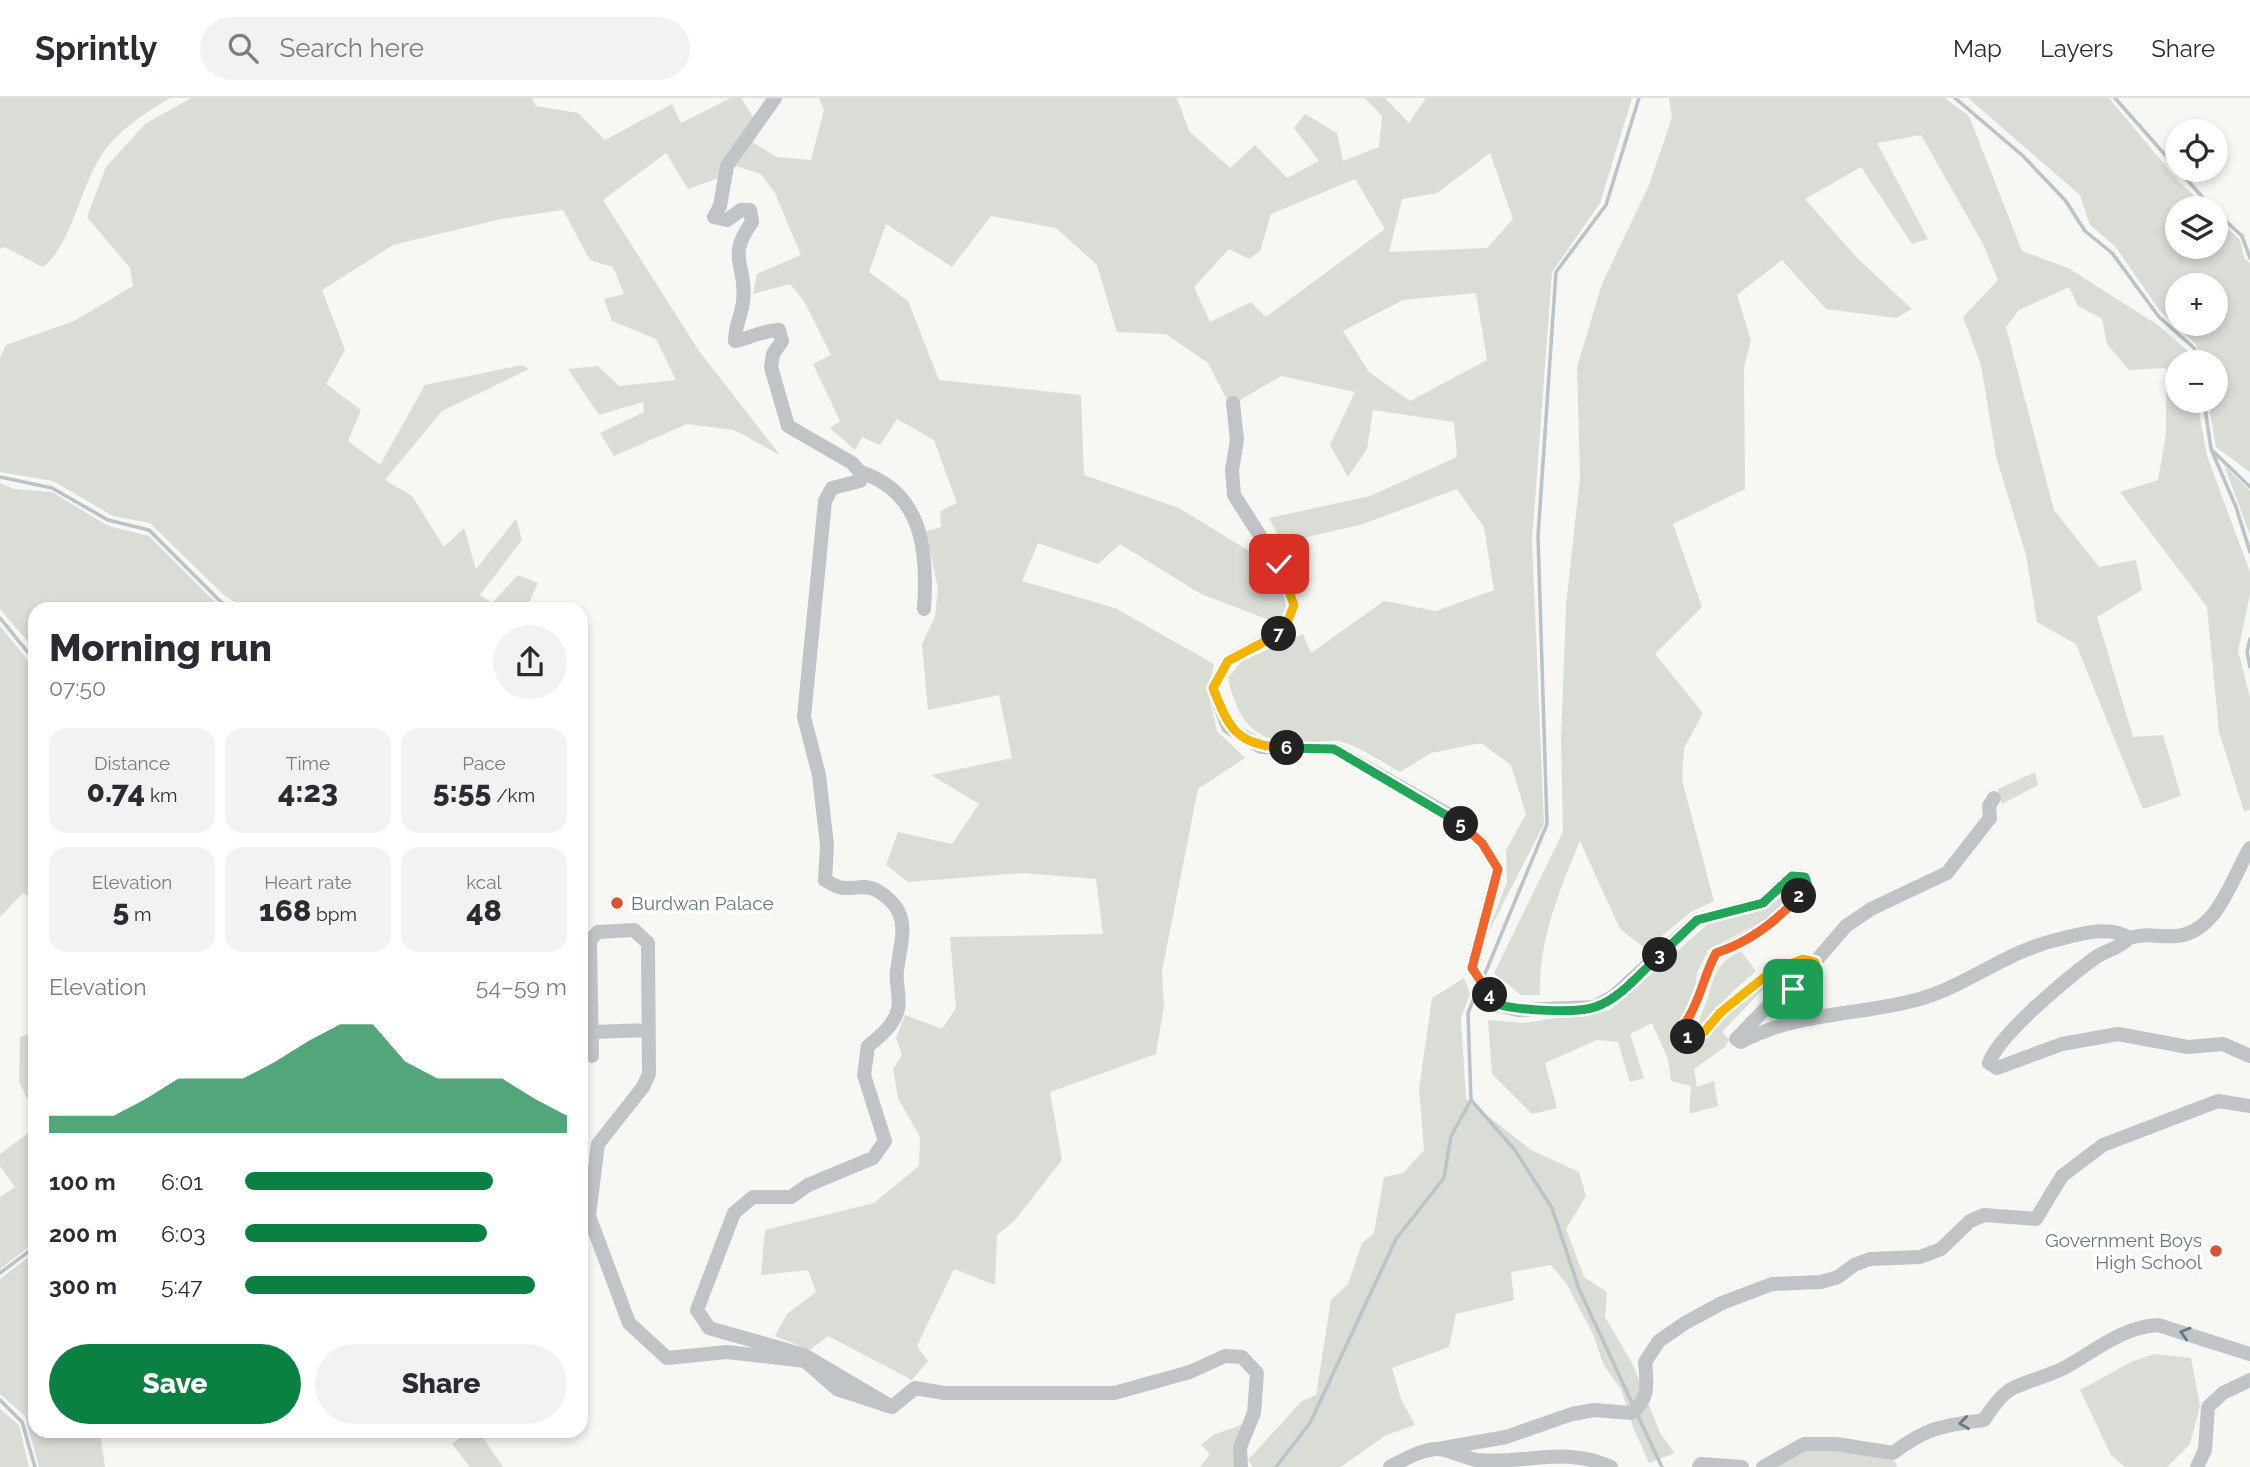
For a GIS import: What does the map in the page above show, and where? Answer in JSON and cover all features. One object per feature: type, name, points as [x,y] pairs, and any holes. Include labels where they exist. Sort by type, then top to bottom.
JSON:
[{"type":"street","points":[[775,98],[727,166],[720,206],[714,217],[727,220],[741,210],[750,210],[752,222],[741,236],[736,254],[743,291],[735,341],[749,339],[764,330],[779,330],[782,341],[774,354],[771,367],[788,426],[852,463],[860,472],[879,478],[895,489],[906,503],[922,540],[927,574],[925,609]]},
{"type":"street","points":[[1233,403],[1237,440],[1232,470],[1234,495],[1279,564],[1294,605],[1284,631],[1228,661],[1213,688],[1228,727],[1261,747],[1334,749],[1453,817],[1482,843],[1498,869],[1472,968],[1496,1004],[1518,1010],[1595,1007],[1615,995],[1697,920],[1763,903],[1792,876],[1805,877],[1808,886],[1792,903],[1765,928],[1735,947],[1716,953],[1705,974],[1700,1001],[1686,1022],[1688,1037],[1704,1032],[1721,1012],[1772,971],[1803,959],[1815,962]]},
{"type":"street","points":[[860,472],[860,481],[832,488],[825,501],[804,718],[819,775],[827,845],[825,880],[841,888],[858,886],[874,889],[892,903],[904,923],[903,946],[897,971],[898,1009],[885,1032],[868,1046],[864,1075],[885,1141],[873,1158],[808,1185],[791,1198],[752,1197],[734,1213],[697,1310],[709,1328],[804,1355],[892,1407]]},
{"type":"street","points":[[1815,962],[1846,926],[1871,909],[1947,873],[1990,818],[1989,806],[1994,798]]},
{"type":"street","points":[[2250,848],[2213,915],[2195,929],[2179,936],[2149,933],[2129,938],[2124,944],[2097,956],[2021,1021],[1992,1055],[1989,1063],[1997,1068],[2062,1044],[2118,1034],[2188,1047],[2223,1044],[2250,1056]]},
{"type":"street","points":[[592,1056],[590,940],[598,932],[634,930],[648,943],[649,1074],[643,1087],[598,1144],[589,1216],[629,1323],[667,1358],[727,1352],[805,1361],[837,1389],[892,1407]]},
{"type":"street","points":[[1815,962],[1817,970],[1813,975],[1766,1008],[1735,1039],[1741,1042],[1758,1033],[1829,1014],[1925,997],[2014,953],[2043,943],[2103,931],[2122,933],[2129,938]]},
{"type":"street","points":[[592,1031],[649,1030]]},
{"type":"street","points":[[1390,1467],[1415,1454],[1506,1437],[1572,1414],[1594,1410],[1637,1409],[1647,1387],[1645,1362],[1659,1341],[1722,1303],[1772,1284],[1821,1282],[1838,1277],[1854,1265],[1870,1259],[1920,1257],[1941,1249],[1970,1221],[1984,1214],[2036,1219],[2062,1176],[2104,1145],[2218,1101],[2250,1106]]},
{"type":"street","points":[[1763,1467],[1804,1444],[1844,1445],[1893,1453],[1920,1433],[1936,1426],[1984,1420],[2012,1388],[2039,1380],[2067,1366],[2095,1346],[2144,1326],[2158,1325],[2250,1354]]},
{"type":"street","points":[[892,1407],[915,1388],[944,1393],[1114,1393],[1189,1372],[1225,1356],[1242,1357],[1257,1373],[1254,1413],[1240,1447],[1241,1467]]},
{"type":"street","points":[[2197,1467],[2205,1450],[2208,1407],[2223,1393],[2250,1380]]},
{"type":"street","points":[[1438,1448],[1477,1460],[1553,1455],[1590,1458],[1611,1467]]},
{"type":"street","points":[[1699,1467],[1701,1464],[1742,1467]]},
{"type":"shaded area","points":[[0,98],[170,98],[134,122],[109,144],[95,166],[61,246],[42,267],[5,247],[0,249]]},
{"type":"shaded area","points":[[191,98],[532,98],[536,106],[578,113],[605,140],[672,104],[681,123],[731,98],[741,98],[755,120],[719,178],[688,189],[666,153],[603,200],[699,351],[780,455],[734,430],[687,424],[614,456],[600,433],[644,412],[643,402],[599,415],[568,369],[598,366],[619,386],[676,380],[656,339],[612,321],[604,299],[624,294],[613,267],[590,260],[563,210],[501,219],[393,245],[322,290],[345,350],[326,384],[361,410],[348,441],[380,465],[425,385],[522,365],[529,369],[442,411],[385,480],[412,496],[444,547],[464,528],[476,569],[516,519],[522,540],[480,595],[490,602],[235,602],[225,596],[150,523],[113,516],[53,481],[0,472],[0,358],[6,345],[74,321],[133,286],[130,268],[87,217],[106,167],[145,124]]},
{"type":"shaded area","points":[[819,98],[1177,98],[1189,131],[1230,168],[1255,145],[1287,178],[1319,161],[1294,128],[1305,114],[1337,133],[1343,161],[1379,147],[1382,116],[1365,98],[1385,98],[1409,123],[1426,98],[1632,98],[1600,203],[1552,272],[1532,540],[1544,824],[1486,937],[1507,882],[1506,850],[1526,814],[1511,765],[1481,743],[1431,753],[1400,772],[1344,742],[1277,741],[1254,730],[1245,721],[1228,678],[1242,661],[1303,634],[1311,653],[1384,601],[1436,611],[1494,590],[1484,527],[1457,489],[1363,524],[1282,543],[1269,518],[1370,496],[1457,457],[1454,422],[1373,410],[1367,449],[1348,477],[1330,445],[1355,392],[1281,376],[1230,406],[1208,363],[1166,334],[1117,332],[1097,265],[1056,228],[991,216],[952,267],[886,224],[869,272],[908,301],[939,380],[1081,395],[1084,475],[1179,508],[1277,568],[1286,607],[1277,623],[1201,594],[1120,544],[1098,564],[1038,543],[1022,581],[1115,608],[1214,664],[1208,692],[1217,731],[1245,758],[1198,789],[1162,971],[1164,1006],[1156,1054],[1050,1092],[1062,1160],[1015,1220],[997,1235],[995,1285],[954,1269],[917,1346],[928,1361],[912,1380],[828,1336],[810,1350],[775,1336],[787,1314],[816,1292],[808,1270],[761,1275],[765,1230],[874,1203],[919,1166],[920,1137],[898,1098],[893,1069],[902,1055],[896,1038],[905,1015],[942,1029],[956,1008],[950,937],[1103,934],[1096,879],[1022,873],[908,882],[886,865],[898,832],[952,844],[979,804],[931,775],[1012,758],[999,695],[928,710],[922,644],[935,617],[938,589],[926,531],[941,527],[940,511],[957,503],[934,440],[897,419],[880,445],[862,437],[855,450],[830,428],[840,421],[813,364],[831,355],[804,301],[790,284],[753,294],[757,274],[801,255],[775,193],[761,174],[736,166],[752,142],[777,157],[811,160],[824,110]],"holes":[[[1490,153],[1513,219],[1487,248],[1389,252],[1402,199],[1437,193]],[[1355,179],[1385,229],[1266,317],[1251,302],[1210,322],[1194,287],[1229,249],[1249,259],[1260,251],[1271,214]],[[1476,293],[1487,360],[1410,401],[1369,372],[1343,331],[1403,300]]]},
{"type":"shaded area","points":[[1669,98],[1945,98],[1969,116],[2022,251],[2068,268],[2158,325],[2165,331],[2165,336],[2171,336],[2187,350],[2165,350],[2165,368],[2129,370],[2107,344],[2102,319],[2078,306],[2069,287],[2019,310],[2006,327],[2054,510],[2099,567],[2136,560],[2142,590],[2097,617],[2133,737],[2163,735],[2181,796],[2143,809],[2076,644],[2037,622],[2026,555],[1996,456],[1981,365],[1963,317],[1998,280],[1983,244],[1921,135],[1877,143],[1928,239],[1912,244],[1861,167],[1805,199],[1857,258],[1912,309],[1896,318],[1826,309],[1782,260],[1737,295],[1751,340],[1744,368],[1745,489],[1673,524],[1702,607],[1655,654],[1703,713],[1684,748],[1682,780],[1714,901],[1691,912],[1646,949],[1620,929],[1580,841],[1558,896],[1547,935],[1540,975],[1540,995],[1521,995],[1494,973],[1563,832],[1561,741],[1566,605],[1580,477],[1577,367],[1602,284],[1649,185],[1672,118]]},
{"type":"shaded area","points":[[1968,98],[2109,98],[2165,165],[2165,182],[2179,182],[2195,196],[2165,196],[2165,259],[2228,259],[2228,228],[2240,240],[2244,258],[2250,263],[2250,472],[2216,447],[2210,413],[2228,413],[2228,350],[2197,350],[2196,344],[2187,336],[2228,336],[2228,273],[2165,273],[2165,316],[2115,246],[2090,225],[2080,195]]},
{"type":"shaded area","points":[[2166,413],[2199,413],[2207,456],[2250,572],[2250,594],[2238,651],[2250,697],[2250,810],[2244,811],[2219,732],[2207,607],[2120,492],[2158,480],[2166,434]]},
{"type":"shaded area","points":[[2224,465],[2250,491],[2250,535]]},
{"type":"shaded area","points":[[0,483],[14,489],[52,492],[108,526],[149,536],[215,602],[28,602],[28,642],[0,609]]},
{"type":"shaded area","points":[[518,575],[538,583],[529,602],[493,602]]},
{"type":"shaded area","points":[[0,626],[28,660],[28,896],[23,893],[0,917]]},
{"type":"shaded area","points":[[2035,772],[2038,785],[2002,804],[1998,789]]},
{"type":"shaded area","points":[[1798,882],[1801,887],[1770,917],[1708,950],[1697,973],[1694,996],[1675,1031],[1680,1044],[1707,1037],[1756,987],[1792,967],[1788,976],[1764,988],[1722,1032],[1729,1039],[1725,1047],[1694,1069],[1697,1087],[1714,1081],[1718,1106],[1689,1114],[1691,1086],[1671,1081],[1668,1059],[1652,1023],[1630,1034],[1644,1078],[1630,1082],[1618,1042],[1597,1040],[1545,1063],[1557,1108],[1532,1114],[1492,1074],[1488,1020],[1524,1023],[1610,1010],[1709,923],[1770,906]]},
{"type":"shaded area","points":[[1741,951],[1756,971],[1734,990],[1699,1029],[1718,970]]},
{"type":"shaded area","points":[[1464,978],[1470,994],[1461,1018],[1466,1099],[1531,1150],[1579,1172],[1586,1196],[1566,1229],[1584,1277],[1607,1292],[1605,1317],[1632,1363],[1660,1433],[1675,1453],[1649,1463],[1633,1427],[1621,1389],[1603,1364],[1594,1336],[1566,1283],[1551,1265],[1511,1272],[1514,1300],[1456,1314],[1449,1347],[1392,1368],[1401,1399],[1415,1425],[1386,1435],[1341,1467],[1253,1467],[1248,1460],[1302,1401],[1316,1395],[1331,1300],[1348,1284],[1362,1243],[1374,1233],[1384,1177],[1403,1173],[1424,1150],[1419,1089],[1432,998]]},
{"type":"shaded area","points":[[28,1034],[28,1100],[19,1082],[20,1037]]},
{"type":"shaded area","points":[[28,1133],[28,1247],[0,1269],[0,1197],[15,1187],[0,1166],[0,1154]]},
{"type":"shaded area","points":[[28,1257],[28,1427],[25,1416],[0,1394],[0,1279]]},
{"type":"shaded area","points":[[2155,1354],[2191,1358],[2200,1406],[2190,1444],[2167,1467],[2125,1467],[2111,1455],[2080,1390],[2133,1361]]},
{"type":"shaded area","points":[[0,1409],[19,1425],[29,1467],[0,1467]]},
{"type":"shaded area","points":[[1241,1425],[1235,1446],[1238,1467],[1200,1467],[1210,1454],[1201,1445],[1213,1435]]},
{"type":"shaded area","points":[[31,1438],[101,1438],[105,1467],[39,1467]]},
{"type":"shaded area","points":[[459,1438],[483,1438],[503,1467],[470,1467],[452,1444]]},
{"type":"shaded area","points":[[1806,1448],[1864,1454],[1895,1461],[1897,1467],[1772,1467]]},
{"type":"waterway","points":[[1484,976],[1547,824],[1538,536],[1556,272],[1606,205],[1639,98]]},
{"type":"waterway","points":[[1955,98],[2023,156],[2065,200],[2085,231],[2112,253],[2159,317],[2194,350]]},
{"type":"waterway","points":[[2115,98],[2201,196]]},
{"type":"waterway","points":[[2228,223],[2242,236],[2250,258]]},
{"type":"waterway","points":[[2206,413],[2211,449],[2236,507],[2250,552]]},
{"type":"waterway","points":[[2214,452],[2250,487]]},
{"type":"waterway","points":[[0,477],[52,488],[108,520],[149,530],[221,602]]},
{"type":"waterway","points":[[0,618],[28,652]]},
{"type":"waterway","points":[[2250,639],[2247,652],[2250,667]]},
{"type":"waterway","points":[[1479,986],[1468,1013],[1471,1100],[1514,1149],[1552,1208],[1579,1289],[1633,1405]]},
{"type":"waterway","points":[[1276,1467],[1310,1423],[1396,1239],[1444,1178],[1451,1136],[1471,1100]]},
{"type":"waterway","points":[[0,1273],[28,1252]]},
{"type":"waterway","points":[[0,1400],[22,1422],[35,1467]]},
{"type":"waterway","points":[[1636,1412],[1662,1467]]},
{"type":"place","name":"Burdwan Palace","points":[[617,903]]},
{"type":"place","name":"Government Boys High School","points":[[2216,1251]]},
{"type":"route","points":[[1279,564],[1294,605],[1284,631],[1228,661],[1213,688],[1228,727],[1261,747],[1334,749],[1453,817],[1482,843],[1498,869],[1472,968],[1496,1004],[1518,1010],[1595,1007],[1615,995],[1697,920],[1763,903],[1792,876],[1805,877],[1808,886],[1792,903],[1765,928],[1735,947],[1716,953],[1705,974],[1700,1001],[1686,1022],[1688,1037],[1704,1032],[1721,1012],[1772,971],[1803,959],[1815,962],[1817,970],[1813,975],[1793,989]]}]
